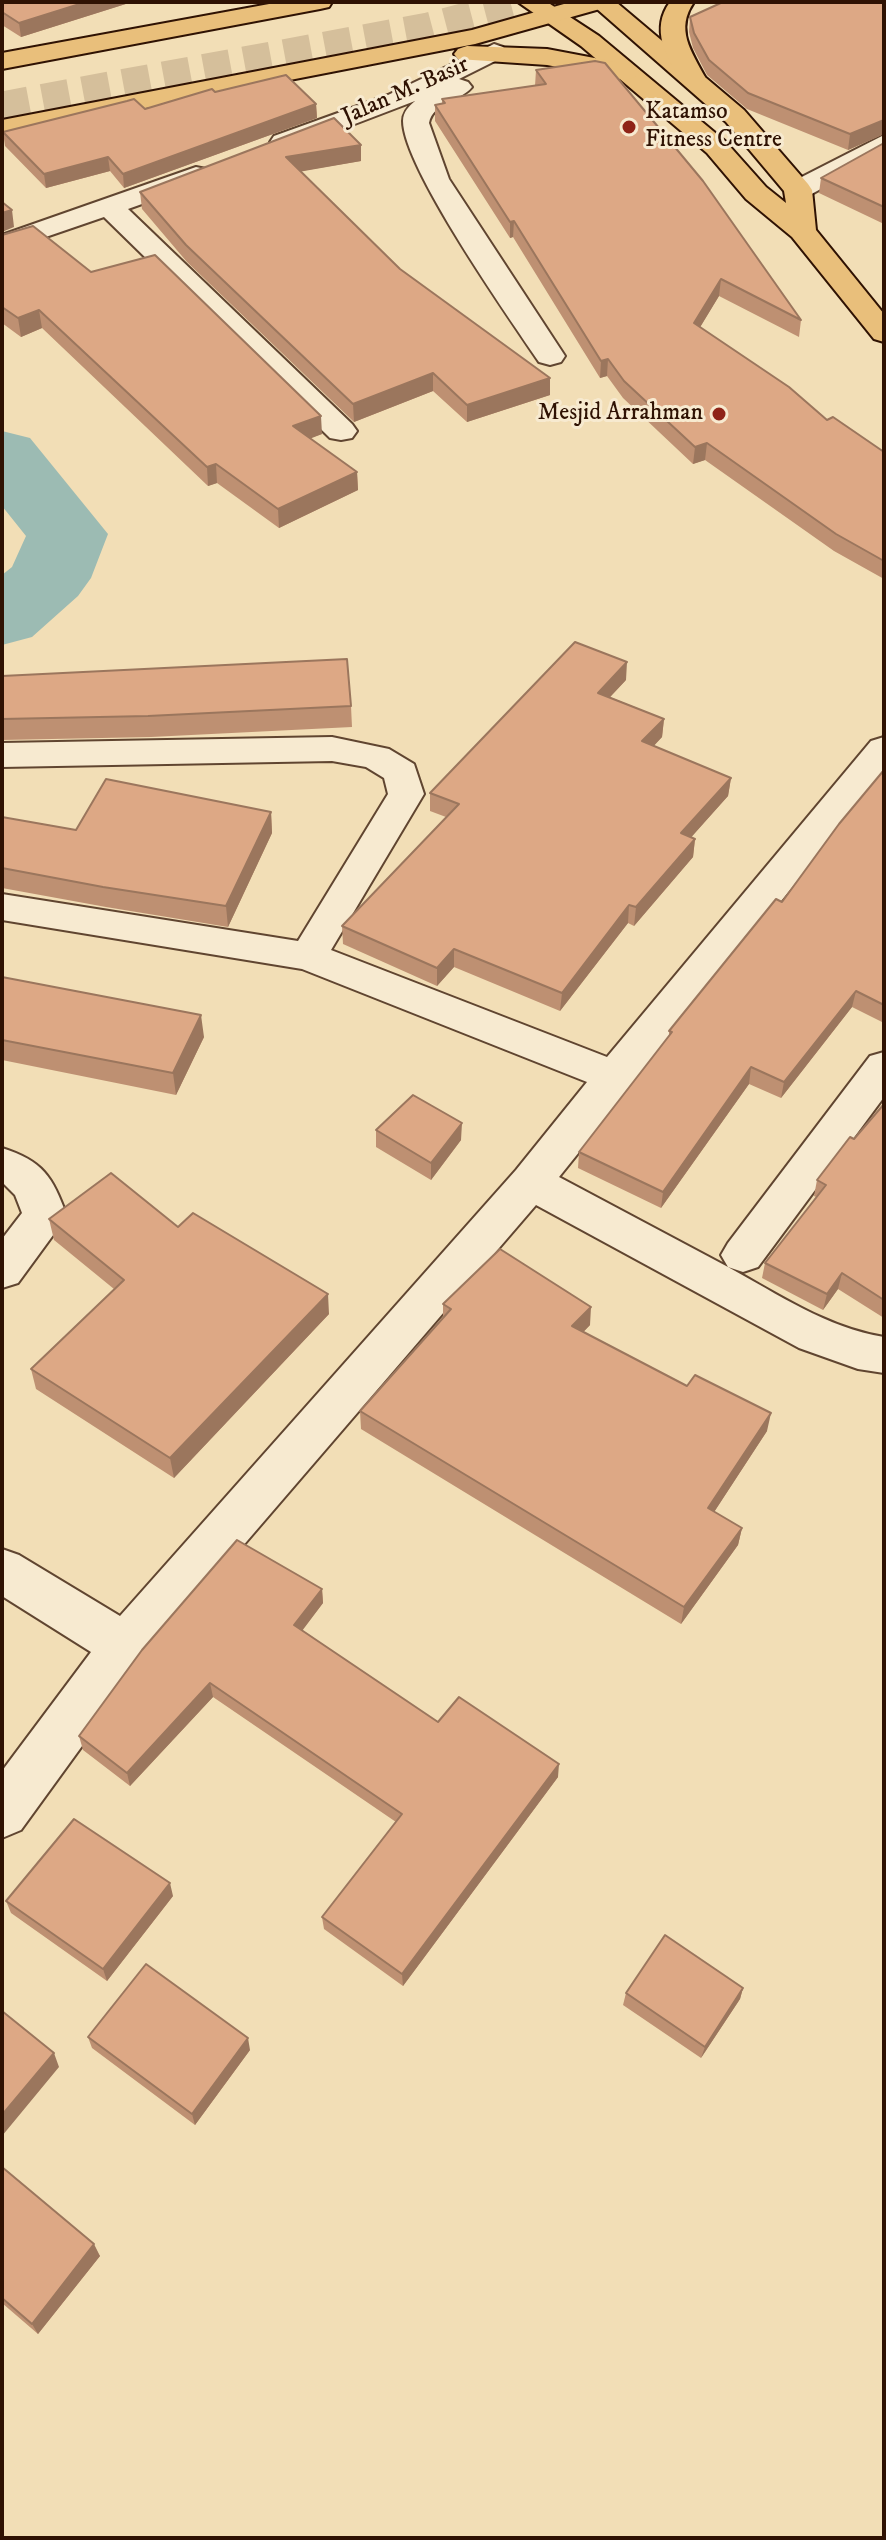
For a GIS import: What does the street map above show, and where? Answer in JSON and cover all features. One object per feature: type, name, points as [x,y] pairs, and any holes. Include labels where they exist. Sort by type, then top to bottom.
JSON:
[{"type":"main road","points":[[157,33],[257,2]]},
{"type":"main road","points":[[2,61],[320,2]]},
{"type":"main road","points":[[2,128],[475,37],[540,9],[600,2],[735,116],[798,190],[802,231]]},
{"type":"main road","points":[[682,2],[669,28],[692,77]]},
{"type":"main road","points":[[540,9],[590,41],[716,147],[756,193],[802,231],[884,333]]},
{"type":"main road","points":[[351,63],[494,52],[538,55],[626,72]]},
{"type":"main road","points":[[756,193],[798,190]]},
{"type":"street","name":"Jalan M. Basir","points":[[253,154],[397,100],[494,52]]},
{"type":"street","points":[[538,55],[431,101],[418,112],[416,123],[435,179],[550,356]]},
{"type":"street","points":[[798,190],[884,143]]},
{"type":"street","points":[[2,244],[225,164]]},
{"type":"street","points":[[110,207],[341,431]]},
{"type":"street","points":[[2,755],[332,749],[376,757],[401,772],[406,794],[308,956]]},
{"type":"street","points":[[2,1813],[125,1646],[531,1182],[614,1076],[884,749]]},
{"type":"street","points":[[2,907],[308,956],[614,1076]]},
{"type":"street","points":[[743,1255],[884,1067]]},
{"type":"street","points":[[2,1164],[34,1184],[45,1216],[2,1271]]},
{"type":"street","points":[[531,1182],[815,1335],[858,1351],[884,1355]]},
{"type":"street","points":[[2,1570],[125,1646]]},
{"type":"building","points":[[2,2],[86,2],[19,23],[2,12]]},
{"type":"building","points":[[723,2],[884,2],[884,120],[850,134],[748,93],[709,60],[694,33],[690,17]]},
{"type":"building","points":[[595,61],[605,63],[703,181],[801,320],[721,279],[694,323],[789,387],[827,420],[833,417],[884,452],[884,561],[836,534],[707,443],[695,447],[624,381],[608,359],[601,361],[514,221],[510,222],[435,105],[445,103],[442,99],[546,84],[536,70]]},
{"type":"building","points":[[286,75],[316,104],[123,174],[108,157],[44,174],[3,132],[134,99],[145,109],[212,89],[215,92]]},
{"type":"building","points":[[334,118],[361,145],[286,157],[400,269],[550,378],[467,405],[433,373],[353,404],[186,245],[140,192]]},
{"type":"building","points":[[884,143],[884,207],[821,178]]},
{"type":"building","points":[[2,202],[12,210],[2,213]]},
{"type":"building","points":[[33,226],[91,272],[155,255],[321,416],[293,426],[357,472],[278,509],[216,464],[207,467],[39,310],[18,318],[2,307],[2,235]]},
{"type":"building","points":[[575,642],[627,662],[598,693],[664,719],[642,741],[731,778],[681,833],[695,839],[636,907],[629,905],[562,993],[454,949],[437,968],[342,926],[459,804],[430,793]]},
{"type":"building","points":[[347,659],[351,706],[148,716],[2,719],[2,676]]},
{"type":"building","points":[[884,770],[884,1005],[856,991],[784,1082],[751,1067],[663,1192],[579,1152],[672,1032],[669,1031],[776,899],[782,902],[839,824]]},
{"type":"building","points":[[106,779],[271,812],[226,906],[2,868],[2,817],[76,830]]},
{"type":"building","points":[[2,977],[201,1015],[173,1073],[2,1040]]},
{"type":"building","points":[[413,1095],[462,1123],[431,1163],[376,1130]]},
{"type":"building","points":[[884,1104],[884,1300],[842,1273],[827,1294],[765,1263],[826,1185],[817,1180],[850,1137],[854,1139]]},
{"type":"building","points":[[111,1173],[178,1227],[193,1213],[328,1294],[170,1458],[31,1369],[124,1280],[49,1219]]},
{"type":"building","points":[[500,1249],[591,1307],[572,1326],[687,1386],[695,1375],[771,1413],[708,1508],[742,1528],[684,1607],[360,1411],[451,1309],[443,1304]]},
{"type":"building","points":[[237,1540],[322,1589],[294,1625],[438,1722],[459,1697],[559,1764],[402,1974],[322,1917],[402,1814],[210,1683],[127,1773],[79,1736],[142,1650]]},
{"type":"building","points":[[74,1819],[170,1883],[103,1969],[6,1901]]},
{"type":"building","points":[[665,1935],[743,1988],[705,2047],[626,1993]]},
{"type":"building","points":[[146,1964],[248,2038],[192,2114],[88,2037]]},
{"type":"building","points":[[2,2011],[54,2053],[2,2115]]},
{"type":"building","points":[[2,2167],[94,2244],[32,2324],[2,2298]]},
{"type":"waterway","points":[[2,455],[67,534],[49,578],[2,619]]},
{"type":"tunnel","points":[[2,105],[428,26],[519,2]]},
{"type":"place","name":"Katamso Fitness Centre","points":[[629,127]]},
{"type":"place","name":"Mesjid Arrahman","points":[[719,414]]}]
